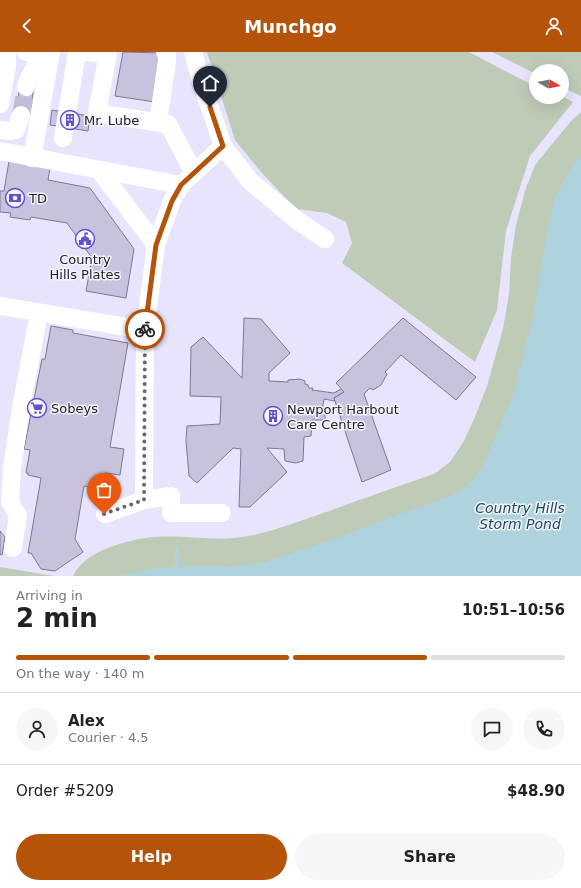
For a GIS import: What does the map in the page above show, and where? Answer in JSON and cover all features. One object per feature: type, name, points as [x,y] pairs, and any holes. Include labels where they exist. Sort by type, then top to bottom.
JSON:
[{"type":"street","points":[[0,104],[7,52]]},
{"type":"street","points":[[2,85],[13,69],[16,58],[19,54],[30,52],[37,57],[37,62],[34,71],[27,80],[26,87]]},
{"type":"street","points":[[32,158],[51,52]]},
{"type":"street","points":[[63,138],[77,52]]},
{"type":"street","points":[[87,52],[109,53],[98,114],[168,124],[187,179]]},
{"type":"street","points":[[158,122],[167,61],[167,54],[165,52]]},
{"type":"street","points":[[193,52],[201,82],[223,146],[250,181],[298,221],[325,239]]},
{"type":"street","points":[[0,130],[16,130],[21,115]]},
{"type":"street","points":[[144,500],[145,330],[156,245],[172,201],[187,179],[223,146]]},
{"type":"street","points":[[0,151],[99,170],[187,179]]},
{"type":"street","points":[[99,170],[156,245]]},
{"type":"street","points":[[0,306],[145,330]]},
{"type":"street","points":[[13,548],[18,515],[10,502],[12,468],[22,402],[39,313]]},
{"type":"street","points":[[104,514],[144,500],[171,496],[171,513],[222,513]]},
{"type":"shaded area","points":[[207,52],[469,52],[529,83],[529,104],[569,104],[569,100],[573,102],[530,156],[506,231],[497,310],[475,362],[342,263],[352,243],[346,222],[327,213],[296,209],[262,173],[235,140]]},
{"type":"shaded area","points":[[492,52],[581,52],[581,96],[569,90],[569,64],[529,64],[529,70]]},
{"type":"shaded area","name":"Country Hills Storm Pond","points":[[581,112],[581,576],[73,576],[83,562],[90,557],[98,552],[123,543],[145,538],[160,537],[219,539],[258,534],[289,525],[434,474],[450,462],[464,441],[474,419],[487,386],[503,329],[509,294],[511,258],[516,225],[525,191],[535,165],[571,121]]},
{"type":"shaded area","points":[[0,567],[54,576],[0,576]]},
{"type":"water","name":"Country Hills Storm Pond","points":[[581,155],[581,576],[118,576],[158,568],[202,566],[232,567],[266,562],[453,495],[468,485],[482,469],[514,392],[533,318],[547,231],[555,198],[569,171]]},
{"type":"building","points":[[123,52],[163,53],[155,102],[115,96]]},
{"type":"building","points":[[20,86],[34,88],[29,116],[16,114]]},
{"type":"building","name":"Mr. Lube","points":[[52,110],[90,116],[88,131],[50,125]]},
{"type":"building","points":[[9,161],[50,168],[48,180],[90,188],[134,249],[126,298],[86,291],[92,258],[67,223],[31,217],[30,220],[10,217],[11,213],[0,212],[0,191],[4,191]]},
{"type":"building","name":"Newport Harbout Care Centre","points":[[244,318],[261,319],[290,353],[269,373],[269,381],[288,382],[288,380],[300,379],[305,381],[305,384],[308,385],[309,388],[313,388],[312,390],[334,393],[341,389],[344,392],[334,398],[335,401],[324,399],[322,412],[325,412],[325,420],[312,420],[311,436],[304,437],[303,461],[296,463],[285,461],[284,449],[267,448],[287,472],[250,507],[239,507],[241,449],[233,448],[197,483],[189,476],[186,441],[187,426],[220,424],[221,397],[190,396],[191,347],[203,337],[242,378]]},
{"type":"building","points":[[403,318],[476,377],[456,400],[401,355],[385,372],[387,374],[381,385],[373,390],[370,388],[364,394],[391,470],[362,482],[334,398],[344,392],[336,383]]},
{"type":"building","points":[[51,326],[73,330],[73,333],[128,343],[110,447],[124,449],[120,475],[105,473],[102,489],[84,486],[75,539],[83,552],[55,571],[41,569],[31,553],[28,553],[41,478],[28,475],[28,473],[26,473],[30,450],[24,449],[42,359],[45,359]]},
{"type":"building","points":[[0,531],[5,537],[2,555],[0,554]]},
{"type":"waterway","points":[[177,549],[177,567]]},
{"type":"tunnel","points":[[21,115],[26,87]]},
{"type":"way so far","points":[[104,514],[144,500],[145,329]]},
{"type":"place","name":"Mr. Lube","points":[[70,120]]},
{"type":"place","name":"TD","points":[[15,198]]},
{"type":"place","name":"Country Hills Plates","points":[[85,239]]},
{"type":"place","name":"Sobeys","points":[[37,408]]},
{"type":"place","name":"Newport Harbout Care Centre","points":[[273,416]]},
{"type":"route","points":[[145,329],[156,245],[172,201],[181,185],[223,146],[210,107]]}]
